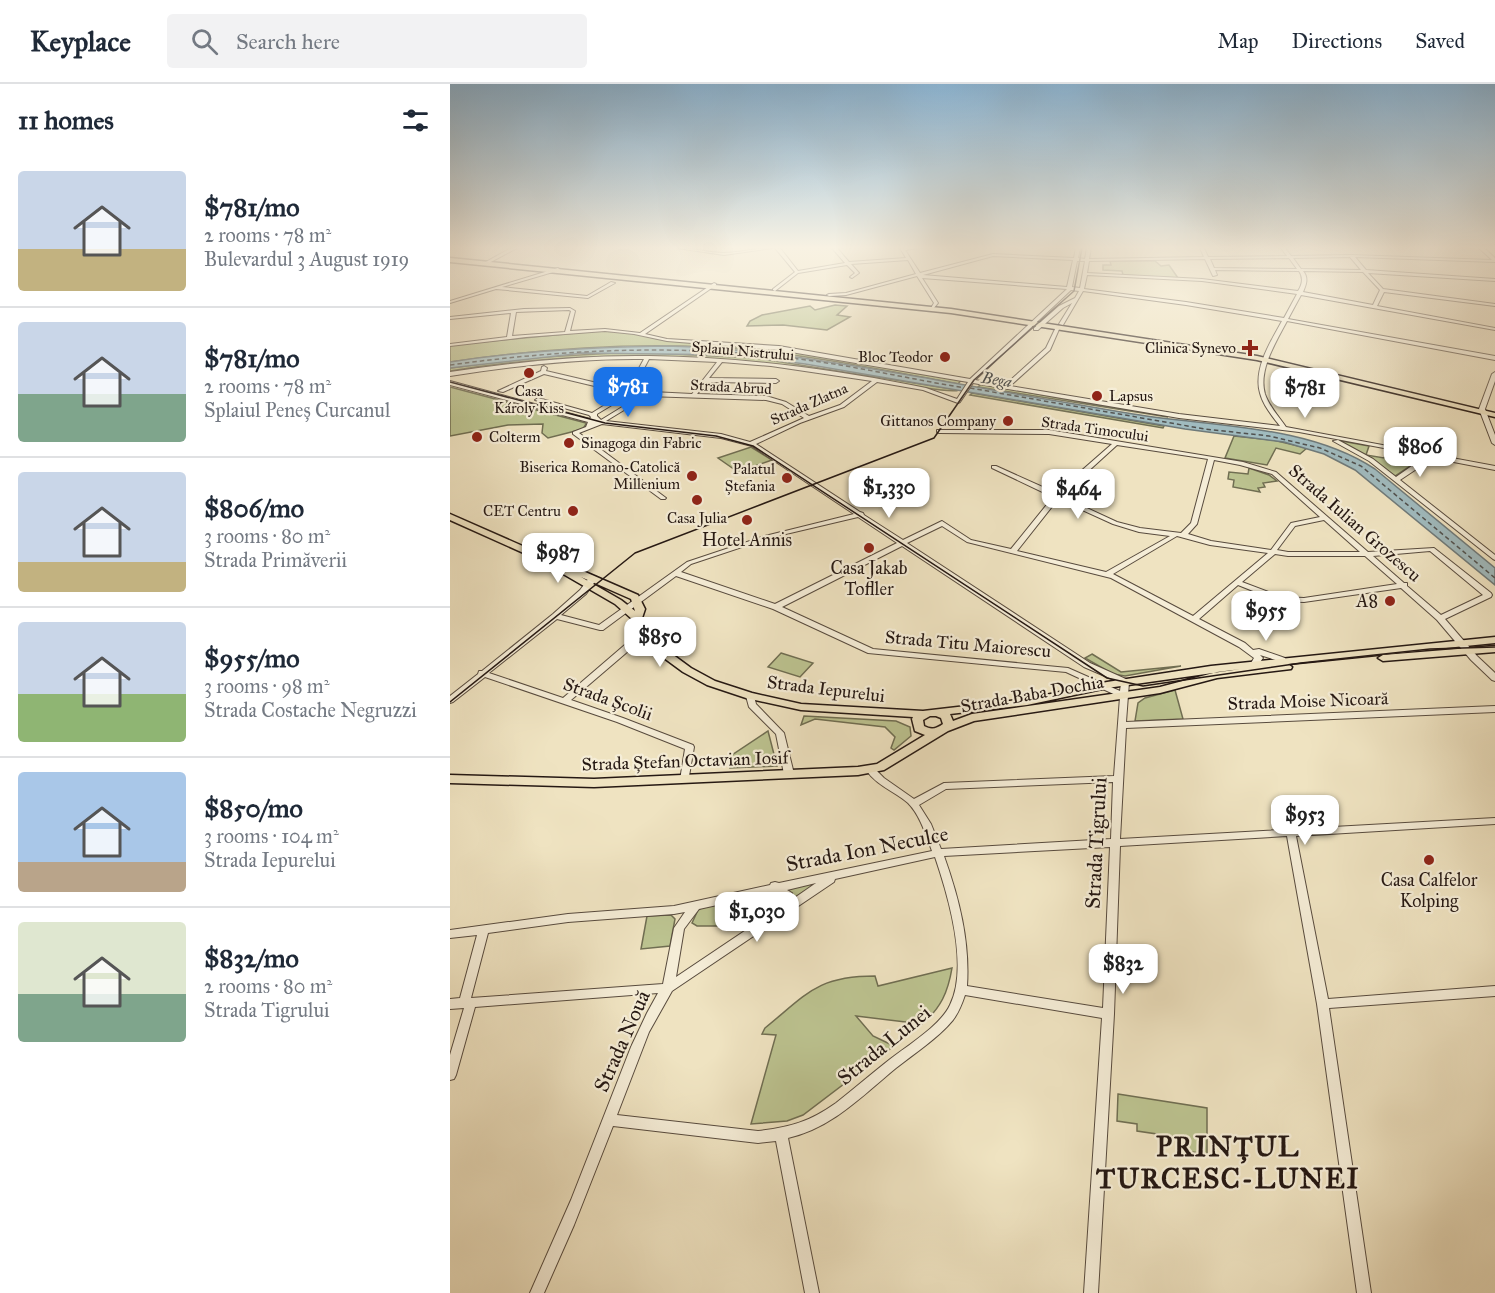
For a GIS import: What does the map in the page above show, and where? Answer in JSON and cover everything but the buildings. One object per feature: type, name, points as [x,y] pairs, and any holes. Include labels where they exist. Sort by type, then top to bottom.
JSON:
[{"type":"main road","points":[[908,304],[934,307]]},
{"type":"main road","points":[[912,304],[1060,325],[1268,359],[1495,415]]},
{"type":"main road","points":[[450,517],[591,581],[631,595],[637,602]]},
{"type":"main road","name":"Strada Iepurelui","points":[[591,581],[637,618],[653,645],[687,670],[711,683],[750,696],[801,707],[923,714]]},
{"type":"main road","name":"Strada Iepurelui","points":[[637,602],[640,609],[637,618]]},
{"type":"main road","points":[[1466,646],[1495,640]]},
{"type":"main road","points":[[1466,646],[1495,649]]},
{"type":"main road","name":"Strada Baba Dochia","points":[[939,712],[1027,702],[1107,685],[1255,663],[1466,646]]},
{"type":"main road","name":"Strada Baba Dochia","points":[[942,730],[972,718],[1125,696],[1217,675],[1466,646]]},
{"type":"main road","points":[[916,745],[917,719],[923,714],[939,712],[948,719],[942,730],[927,732],[918,727]]},
{"type":"main road","name":"Strada Iepurelui","points":[[897,714],[918,727]]},
{"type":"main road","name":"Strada Ștefan Octavian Iosif","points":[[450,779],[535,783],[685,780],[871,770],[888,763],[942,730]]},
{"type":"street","points":[[642,334],[684,304]]},
{"type":"street","points":[[1040,322],[1056,304]]},
{"type":"street","points":[[972,381],[1040,322],[1066,304]]},
{"type":"street","points":[[1007,386],[1048,349],[1060,325],[1075,304]]},
{"type":"street","points":[[1188,304],[1288,318],[1495,358]]},
{"type":"street","points":[[1284,428],[1262,390],[1261,375],[1274,342],[1295,304]]},
{"type":"street","points":[[1365,304],[1495,329]]},
{"type":"street","points":[[450,318],[514,311],[573,310],[567,332]]},
{"type":"street","points":[[509,337],[514,311]]},
{"type":"street","points":[[450,345],[509,337],[611,331],[642,334],[667,340],[795,350],[1211,421],[1284,428],[1431,456],[1495,465]]},
{"type":"street","points":[[593,422],[628,393],[648,357]]},
{"type":"street","name":"Splaiul Nistrului","points":[[450,375],[546,362],[648,357],[722,360],[875,381],[960,398],[972,381]]},
{"type":"street","points":[[693,396],[722,360]]},
{"type":"street","points":[[501,391],[543,372],[546,362]]},
{"type":"street","name":"Strada Abrud","points":[[543,372],[645,395],[766,398],[784,404],[808,418]]},
{"type":"street","points":[[450,375],[593,422]]},
{"type":"street","points":[[1495,375],[1482,408],[1495,443]]},
{"type":"street","points":[[705,380],[776,381]]},
{"type":"street","name":"Strada Zlatna","points":[[750,444],[849,402],[875,381]]},
{"type":"street","points":[[450,383],[593,422],[721,436],[750,444],[814,483],[1087,665],[1125,682]]},
{"type":"street","points":[[645,395],[575,433],[663,498]]},
{"type":"street","name":"Strada Timocului","points":[[939,431],[1048,432],[1211,459]]},
{"type":"street","points":[[1322,435],[1371,460],[1495,558]]},
{"type":"street","points":[[1012,552],[1057,496],[1115,444]]},
{"type":"street","points":[[1396,480],[1431,456]]},
{"type":"street","points":[[1183,535],[1194,524],[1211,459]]},
{"type":"street","name":"Strada Iulian Grozescu","points":[[1211,459],[1256,466],[1274,473],[1404,585],[1466,646]]},
{"type":"street","points":[[994,467],[1129,528],[1174,536],[1183,535],[1210,543],[1272,553],[1368,554],[1432,549],[1488,595],[1440,618]]},
{"type":"street","points":[[556,616],[600,628],[689,563],[767,537],[861,514]]},
{"type":"street","points":[[1194,619],[1272,553],[1295,524],[1326,518]]},
{"type":"street","points":[[776,607],[942,524],[969,541],[1108,574],[1242,645],[1282,660]]},
{"type":"street","points":[[1108,574],[1174,536]]},
{"type":"street","name":"Strada Titu Maiorescu","points":[[676,573],[776,607],[871,651],[1051,667],[1079,673],[1125,696]]},
{"type":"street","points":[[450,700],[556,616],[591,581]]},
{"type":"street","points":[[1239,583],[1281,599],[1304,600],[1404,585]]},
{"type":"street","points":[[618,602],[637,602]]},
{"type":"street","points":[[565,701],[645,633]]},
{"type":"street","points":[[1242,645],[1259,658],[1255,663]]},
{"type":"street","points":[[1466,646],[1495,678]]},
{"type":"street","name":"Strada Școlii","points":[[482,674],[565,701],[690,747],[685,780]]},
{"type":"street","name":"Strada Tigrului","points":[[1091,1293],[1108,1014],[1114,843],[1125,682]]},
{"type":"street","points":[[750,696],[752,705],[780,733],[789,774]]},
{"type":"street","name":"Strada Moise Nicoară","points":[[1122,725],[1495,709]]},
{"type":"street","points":[[871,770],[879,779],[913,804],[933,836],[958,923],[963,990],[1108,1014]]},
{"type":"street","points":[[913,804],[944,786],[1118,779]]},
{"type":"street","name":"Strada Ion Neculce","points":[[450,934],[568,918],[674,910],[775,886],[813,878],[832,878],[938,853],[1495,821]]},
{"type":"street","points":[[1291,833],[1323,1004],[1364,1293]]},
{"type":"street","name":"Strada Nouă","points":[[537,1293],[559,1246],[659,1001],[668,988],[787,906],[832,878]]},
{"type":"street","points":[[775,886],[788,896],[787,906]]},
{"type":"street","points":[[450,1004],[668,988],[673,948],[682,922],[697,904]]},
{"type":"street","points":[[674,910],[681,915],[682,922]]},
{"type":"street","points":[[450,1075],[484,930]]},
{"type":"street","name":"Strada Lunei","points":[[609,1120],[739,1136],[781,1135],[806,1129],[828,1116],[948,1018],[963,990]]},
{"type":"street","points":[[1323,1004],[1495,991]]},
{"type":"street","points":[[781,1135],[812,1293]]},
{"type":"green space","points":[[835,305],[847,306],[837,315],[850,317],[827,330],[783,325],[747,326],[750,321],[762,315],[810,306],[815,310]]},
{"type":"green space","points":[[597,331],[630,332],[658,339],[744,344],[963,378],[958,384],[785,354],[682,346],[566,349],[450,362],[450,345]]},
{"type":"green space","points":[[632,352],[755,358],[959,390],[926,388],[857,375],[754,362],[654,356],[553,359],[450,371],[450,368],[527,358]]},
{"type":"green space","points":[[981,384],[1168,417],[978,387]]},
{"type":"green space","points":[[450,387],[586,424],[583,429],[548,438],[542,433],[543,424],[508,425],[450,436]]},
{"type":"green space","points":[[972,393],[1164,426],[1163,428],[970,395]]},
{"type":"green space","points":[[1234,436],[1273,440],[1307,448],[1300,454],[1276,448],[1267,465],[1225,458]]},
{"type":"green space","points":[[1336,440],[1369,446],[1366,455],[1384,458],[1388,451],[1422,458],[1395,476],[1365,455]]},
{"type":"green space","points":[[751,447],[772,460],[738,472],[718,458]]},
{"type":"green space","points":[[1249,468],[1269,475],[1277,481],[1263,483],[1265,487],[1258,488],[1260,492],[1233,487],[1234,480],[1228,479],[1229,472],[1248,474]]},
{"type":"green space","points":[[781,653],[813,663],[800,677],[768,667]]},
{"type":"green space","points":[[1092,654],[1121,672],[1181,666],[1125,676],[1113,674],[1085,658]]},
{"type":"green space","points":[[1175,690],[1183,719],[1135,721],[1138,703],[1145,698]]},
{"type":"green space","points":[[804,716],[896,721],[910,727],[911,736],[894,750],[891,748],[895,737],[885,727],[815,719],[801,725]]},
{"type":"green space","points":[[768,731],[777,766],[730,768],[732,755]]},
{"type":"green space","points":[[814,882],[815,885],[748,926],[697,926],[692,923],[698,910],[707,905]]},
{"type":"green space","points":[[671,915],[675,919],[670,946],[641,949],[647,916]]},
{"type":"green space","points":[[952,968],[943,999],[922,1024],[856,1016],[873,1036],[894,1046],[803,1115],[787,1121],[751,1124],[776,1035],[762,1034],[765,1028],[803,997],[826,983],[839,979],[875,976],[878,986]]},
{"type":"green space","points":[[1118,1094],[1207,1108],[1207,1154],[1184,1151],[1184,1138],[1137,1131],[1137,1124],[1117,1121]]},
{"type":"water","points":[[665,346],[764,353],[829,362],[1133,414],[1289,435],[1320,443],[1348,454],[1375,469],[1495,568],[1495,585],[1355,470],[1324,454],[1284,442],[1185,429],[805,364],[735,355],[583,353],[450,368],[450,362],[530,352]]},
{"type":"ferry route","points":[[450,365],[581,352],[711,351],[820,362],[965,388]]},
{"type":"ferry route","points":[[970,388],[1205,429],[1269,436],[1320,448],[1361,466],[1495,578]]},
{"type":"tram line","points":[[812,485],[934,438],[974,380],[1059,304]]},
{"type":"tram line","points":[[450,382],[605,423],[716,436],[753,446],[812,485]]},
{"type":"tram line","points":[[450,702],[635,553],[812,485]]},
{"type":"tram line","points":[[812,485],[1107,678],[1143,686],[1301,663],[1430,649],[1495,647]]},
{"type":"place","name":"Clinica Synevo","points":[[1250,348]]},
{"type":"place","name":"Bloc Teodor","points":[[945,357]]},
{"type":"place","name":"Casa Károly Kiss","points":[[529,373]]},
{"type":"place","name":"Lapsus","points":[[1097,396]]},
{"type":"place","name":"Gittanos Company","points":[[1008,421]]},
{"type":"place","name":"Colterm","points":[[477,437]]},
{"type":"place","name":"Sinagoga din Fabric","points":[[569,443]]},
{"type":"place","name":"Biserica Romano-Catolică Millenium","points":[[692,476]]},
{"type":"place","name":"Palatul Ștefania","points":[[787,478]]},
{"type":"place","name":"Casa Julia","points":[[697,500]]},
{"type":"place","name":"CET Centru","points":[[573,511]]},
{"type":"place","name":"Hotel Annis","points":[[747,520]]},
{"type":"place","name":"Casa Jakab Tofller","points":[[869,548]]},
{"type":"place","name":"A8","points":[[1390,601]]},
{"type":"place","name":"Casa Calfelor Kolping","points":[[1429,860]]},
{"type":"district","name":"PRINȚUL TURCESC-LUNEI","points":[[1228,1162]]},
{"type":"water label","name":"Bega","points":[[997,379]]}]
